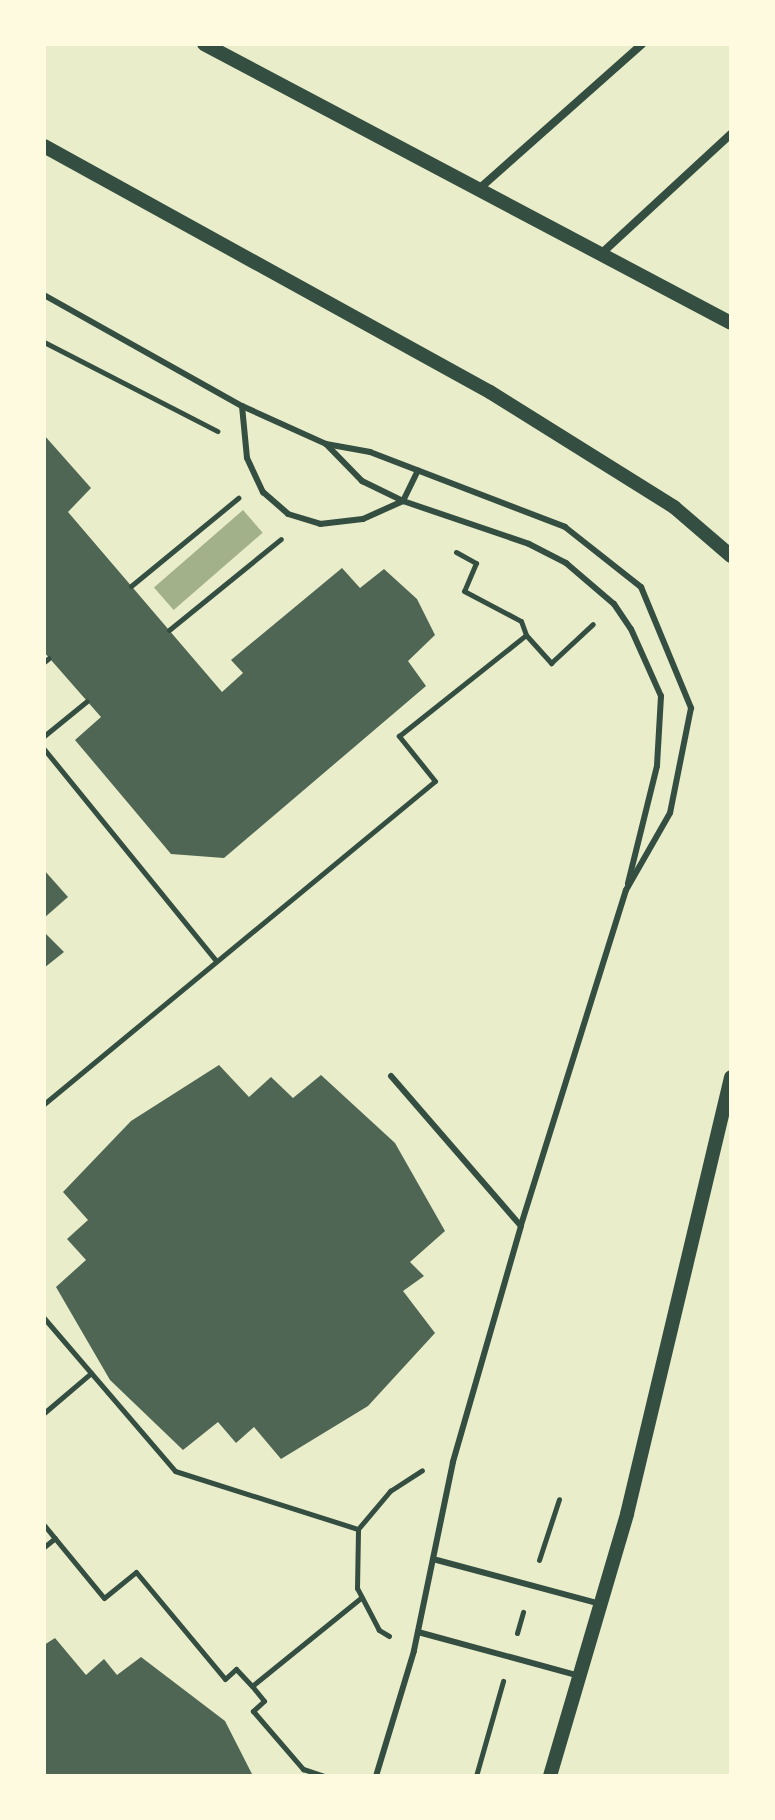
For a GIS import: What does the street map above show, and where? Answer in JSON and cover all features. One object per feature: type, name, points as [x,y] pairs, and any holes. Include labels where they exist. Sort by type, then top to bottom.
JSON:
[{"type":"street","points":[[204,44],[603,252],[731,323]]},
{"type":"street","points":[[480,188],[642,44]]},
{"type":"street","points":[[603,252],[731,134]]},
{"type":"street","points":[[44,146],[490,392],[674,507],[731,556]]},
{"type":"street","points":[[550,1776],[601,1604],[731,1077]]},
{"type":"lane","points":[[44,295],[242,406],[326,444],[370,452],[565,527],[641,587],[691,708],[670,813],[626,890]]},
{"type":"lane","points":[[242,406],[247,458],[263,492],[288,514],[320,524],[363,519],[403,501],[418,470]]},
{"type":"lane","points":[[326,444],[362,481],[403,501],[529,544],[566,563],[614,604],[646,654],[661,696],[657,766],[626,890],[521,1226],[453,1462],[414,1651],[376,1776]]},
{"type":"lane","points":[[391,1076],[521,1226]]},
{"type":"lane","points":[[433,1559],[601,1604]]},
{"type":"lane","points":[[418,1632],[580,1676]]},
{"type":"path","points":[[131,586],[248,490]]},
{"type":"path","points":[[169,630],[294,528]]},
{"type":"path","points":[[44,1104],[435,781],[399,736],[526,635],[551,663],[614,604]]},
{"type":"path","points":[[44,736],[87,701]]},
{"type":"path","points":[[44,749],[216,961]]},
{"type":"path","points":[[44,1318],[175,1471],[358,1529]]},
{"type":"path","points":[[44,1413],[91,1373]]},
{"type":"path","points":[[414,1651],[379,1630],[357,1588],[358,1529],[390,1491],[432,1464],[453,1462]]},
{"type":"path","points":[[44,1525],[104,1598],[136,1572],[225,1679],[236,1669],[252,1686],[264,1701],[253,1711],[303,1769],[324,1776]]},
{"type":"path","points":[[44,1547],[55,1538]]},
{"type":"path","points":[[252,1686],[362,1597]]},
{"type":"shaded area","points":[[243,510],[263,533],[174,610],[154,587]]},
{"type":"building","points":[[44,435],[91,488],[68,512],[222,692],[243,673],[231,660],[342,568],[360,588],[384,569],[417,599],[435,635],[408,661],[426,686],[224,858],[171,854],[75,740],[101,717],[44,652]]},
{"type":"building","points":[[44,870],[68,897],[44,918]]},
{"type":"building","points":[[44,932],[64,952],[44,968]]},
{"type":"building","points":[[219,1065],[249,1097],[271,1077],[293,1098],[321,1075],[395,1143],[445,1231],[410,1262],[424,1276],[403,1291],[435,1333],[368,1406],[281,1459],[254,1427],[236,1443],[218,1422],[183,1450],[110,1380],[56,1287],[86,1260],[67,1239],[88,1220],[63,1192],[131,1121]]},
{"type":"building","points":[[55,1638],[86,1675],[104,1659],[117,1675],[141,1657],[225,1721],[253,1776],[44,1776],[44,1645]]}]
